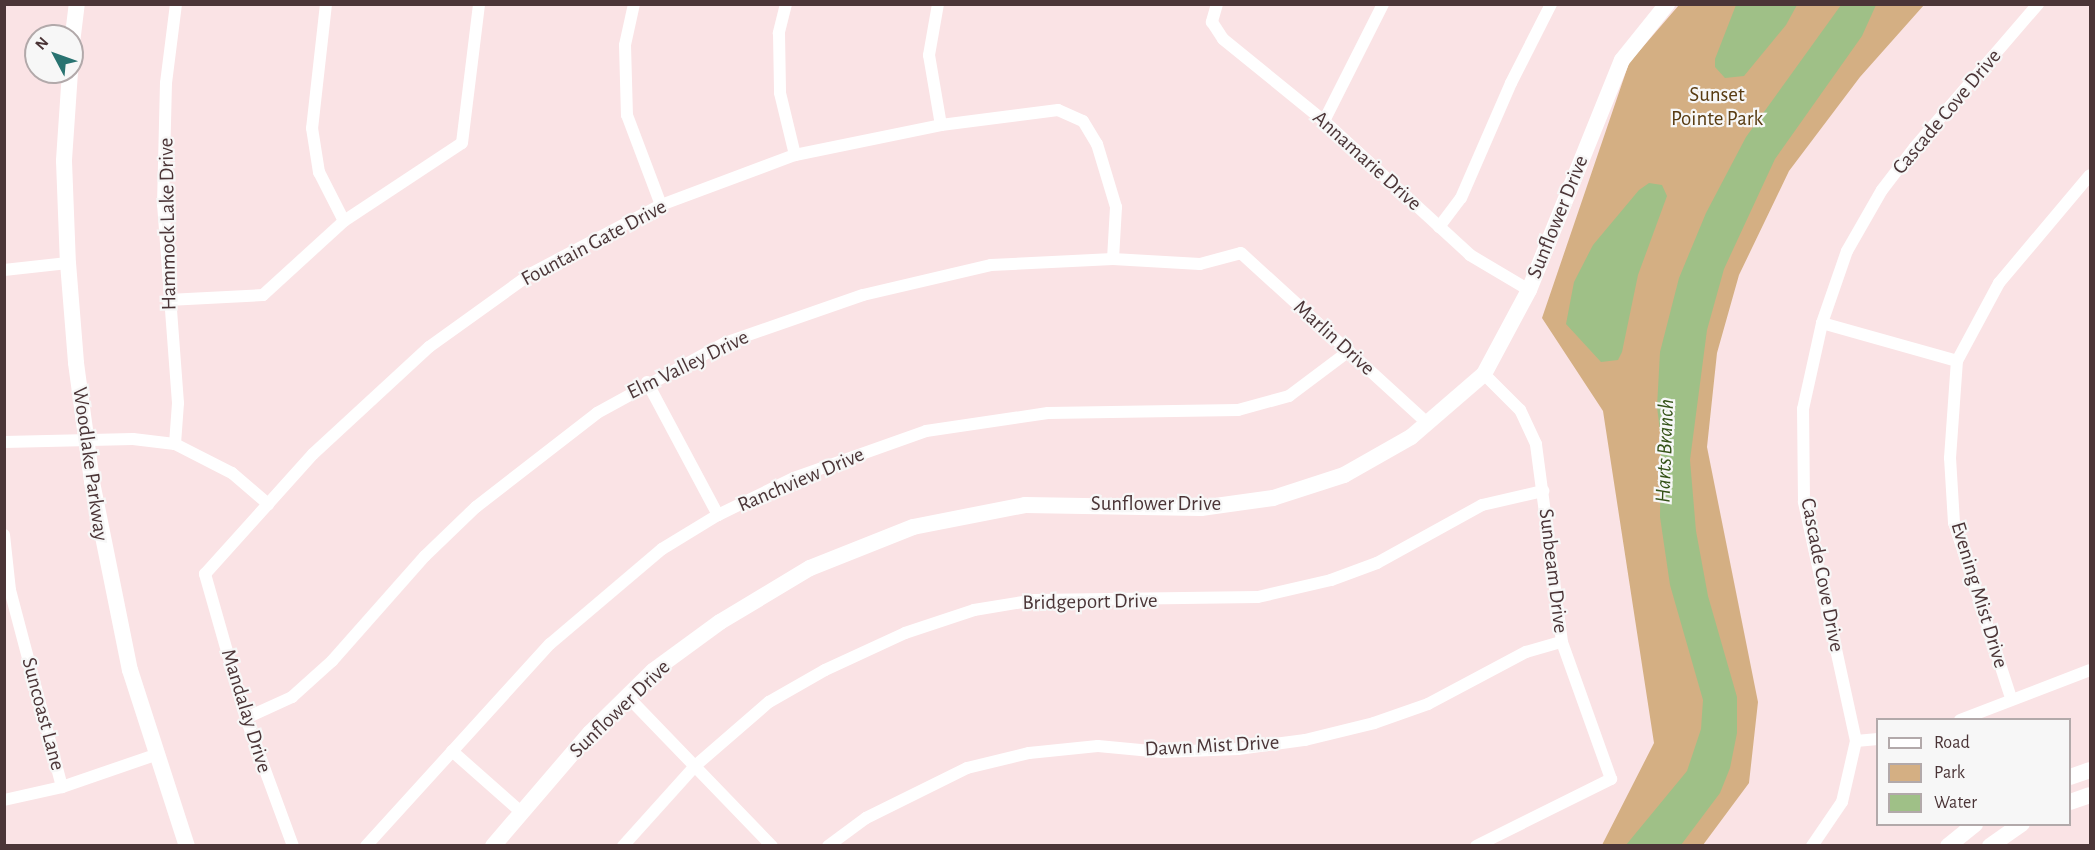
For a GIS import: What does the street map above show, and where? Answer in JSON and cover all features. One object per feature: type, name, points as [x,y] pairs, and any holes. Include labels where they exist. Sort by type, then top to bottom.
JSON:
[{"type":"street","points":[[74,24],[77,4]]},
{"type":"street","name":"Hammock Lake Drive","points":[[175,444],[178,403],[168,300],[165,138],[176,4]]},
{"type":"street","points":[[326,4],[312,128],[319,172],[344,222]]},
{"type":"street","points":[[168,300],[263,295],[344,222],[462,143],[479,4]]},
{"type":"street","points":[[634,4],[625,45],[627,115],[661,205]]},
{"type":"street","points":[[786,4],[779,33],[780,93],[795,155]]},
{"type":"street","points":[[938,4],[929,55],[941,125]]},
{"type":"street","name":"Annamarie Drive","points":[[1217,4],[1212,22],[1223,39],[1324,122],[1496,274],[1529,290]]},
{"type":"street","points":[[1324,122],[1383,4]]},
{"type":"street","points":[[1439,226],[1461,198],[1511,83],[1551,4]]},
{"type":"street","name":"Sunflower Drive","points":[[493,846],[627,696],[653,671],[720,622],[810,568],[913,527],[1025,505],[1202,508],[1273,498],[1344,475],[1411,437],[1484,374],[1529,290],[1622,60],[1667,4]]},
{"type":"street","name":"Cascade Cove Drive","points":[[1812,846],[1842,802],[1856,741],[1804,502],[1803,409],[1822,323],[1847,251],[1882,190],[1915,147],[2038,4]]},
{"type":"street","name":"Woodlake Parkway","points":[[69,84],[64,161],[68,263],[87,442],[116,612],[155,755],[187,846]]},
{"type":"street","name":"Fountain Gate Drive","points":[[205,574],[313,454],[429,347],[532,273],[661,205],[795,155],[941,125],[1058,110],[1083,121],[1097,144],[1116,207],[1113,259]]},
{"type":"street","name":"Evening Mist Drive","points":[[2011,698],[1954,523],[1950,458],[1957,361],[1999,283],[2091,175]]},
{"type":"street","name":"Elm Valley Drive","points":[[246,718],[292,697],[332,661],[425,555],[476,507],[533,459],[647,382],[725,343],[863,296],[991,265],[1113,259],[1200,264],[1240,253]]},
{"type":"street","name":"Marlin Drive","points":[[1240,253],[1427,423]]},
{"type":"street","points":[[4,270],[68,263]]},
{"type":"street","points":[[1822,323],[1957,361]]},
{"type":"street","name":"Ranchview Drive","points":[[366,846],[550,644],[610,590],[662,549],[718,515],[794,478],[926,431],[1047,413],[1238,410],[1289,396],[1349,351]]},
{"type":"street","name":"Sunbeam Drive","points":[[1476,846],[1611,779],[1562,642],[1536,444],[1520,410],[1484,374]]},
{"type":"street","points":[[647,382],[718,515]]},
{"type":"street","points":[[4,442],[87,442],[133,439],[175,444],[232,473],[268,504]]},
{"type":"street","name":"Bridgeport Drive","points":[[623,846],[695,766],[769,702],[825,670],[905,633],[974,610],[1035,600],[1258,597],[1331,580],[1377,562],[1482,505],[1543,490]]},
{"type":"street","name":"Suncoast Lane","points":[[4,535],[7,590],[62,787]]},
{"type":"street","name":"Mandalay Drive","points":[[205,574],[246,718],[293,846]]},
{"type":"street","name":"Dawn Mist Drive","points":[[828,846],[866,818],[967,768],[1029,753],[1098,746],[1162,752],[1238,749],[1305,740],[1374,723],[1428,704],[1527,652],[1562,642]]},
{"type":"street","points":[[1965,718],[2011,698],[2091,670]]},
{"type":"street","points":[[627,696],[772,846]]},
{"type":"street","points":[[1856,741],[1876,739]]},
{"type":"street","points":[[453,751],[522,813]]},
{"type":"street","points":[[4,800],[62,787],[155,755]]},
{"type":"street","points":[[2071,777],[2091,770]]},
{"type":"street","points":[[2071,802],[2091,795]]},
{"type":"street","points":[[1948,846],[1974,826]]},
{"type":"street","points":[[1990,846],[2020,826]]},
{"type":"green space","name":"Sunset Pointe Park","points":[[1679,5],[1924,5],[1860,77],[1789,171],[1739,275],[1717,353],[1707,447],[1758,702],[1749,783],[1703,845],[1602,845],[1654,743],[1603,411],[1542,318],[1629,63]]},
{"type":"water","points":[[1736,5],[1797,5],[1786,25],[1744,76],[1725,78],[1715,67],[1715,59]]},
{"type":"water","name":"Harts Branch","points":[[1841,5],[1876,5],[1862,36],[1775,159],[1724,269],[1707,330],[1690,460],[1696,531],[1708,596],[1737,697],[1737,733],[1730,768],[1720,793],[1681,845],[1626,845],[1687,771],[1701,729],[1703,700],[1670,585],[1660,517],[1661,439],[1657,407],[1660,352],[1679,278],[1706,213],[1746,137]]},
{"type":"water","points":[[1649,183],[1662,185],[1667,196],[1638,275],[1622,352],[1618,360],[1601,362],[1566,324],[1574,282],[1593,245],[1639,190]]}]
